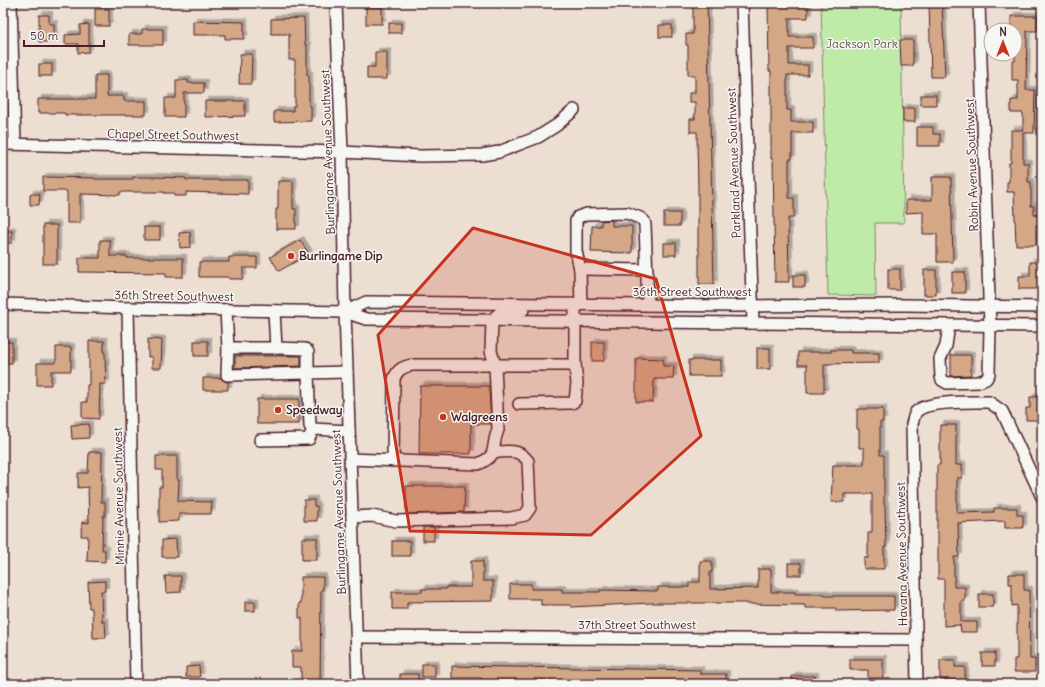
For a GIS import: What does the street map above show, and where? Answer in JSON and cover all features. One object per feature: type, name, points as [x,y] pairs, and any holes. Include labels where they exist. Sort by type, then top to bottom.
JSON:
[{"type":"street","points":[[11,3],[15,144]]},
{"type":"street","name":"Burlingame Avenue Southwest","points":[[336,3],[358,684]]},
{"type":"street","name":"Parkland Avenue Southwest","points":[[742,3],[753,323]]},
{"type":"street","name":"Robin Avenue Southwest","points":[[949,325],[946,346],[940,359],[942,380],[947,383],[978,382],[986,379],[989,374],[990,308],[979,3]]},
{"type":"street","name":"Chapel Street Southwest","points":[[3,144],[342,152],[420,156],[482,155],[499,152],[538,137],[574,110]]},
{"type":"street","points":[[519,404],[575,402],[577,383],[574,322],[578,305],[580,269],[576,251],[576,221],[578,217],[587,214],[627,213],[644,221],[646,225],[648,305]]},
{"type":"street","points":[[580,269],[647,270]]},
{"type":"street","name":"36th Street Southwest","points":[[345,312],[366,302],[578,305],[905,305],[990,308],[1042,307]]},
{"type":"street","name":"36th Street Southwest","points":[[3,304],[345,312],[366,319],[1042,326]]},
{"type":"street","points":[[350,459],[478,464],[488,460],[494,452],[494,439],[498,430],[495,365],[491,351],[492,321],[500,313],[524,310],[544,304]]},
{"type":"street","name":"Minnie Avenue Southwest","points":[[128,308],[136,684]]},
{"type":"street","points":[[226,310],[228,348],[227,375],[347,372]]},
{"type":"street","points":[[274,311],[276,348]]},
{"type":"street","points":[[228,348],[305,349],[308,352],[310,426],[313,429],[310,439],[260,440]]},
{"type":"street","points":[[393,461],[394,379],[396,373],[402,367],[412,365],[575,365]]},
{"type":"street","name":"Havana Avenue Southwest","points":[[917,684],[912,424],[916,413],[926,406],[954,403],[992,403],[1002,411],[1005,416],[1042,497]]},
{"type":"street","points":[[313,429],[349,431]]},
{"type":"street","points":[[352,517],[372,516],[396,521],[511,518],[525,515],[530,508],[528,461],[519,452],[494,452]]},
{"type":"street","name":"37th Street Southwest","points":[[357,637],[916,640]]},
{"type":"highlighted area","points":[[473,228],[656,279],[701,436],[591,535],[410,531],[378,335]]},
{"type":"green space","name":"Jackson Park","points":[[821,3],[901,3],[904,223],[875,223],[876,296],[828,295]]},
{"type":"building","points":[[693,3],[707,3],[714,284],[699,284],[697,132],[690,132],[690,119],[695,119],[695,102],[689,102],[689,93],[695,93],[695,75],[688,75],[688,45],[686,45],[686,34],[693,34]]},
{"type":"building","points":[[768,3],[781,3],[781,5],[808,5],[808,18],[789,18],[789,37],[813,37],[813,48],[789,48],[789,65],[808,65],[808,75],[787,75],[787,110],[791,110],[791,122],[813,122],[813,133],[792,133],[792,159],[789,159],[789,198],[794,198],[794,218],[788,218],[789,282],[775,282],[773,159],[771,159],[771,71],[769,71]]},
{"type":"building","points":[[929,3],[942,3],[945,77],[931,77]]},
{"type":"building","points":[[366,7],[382,7],[382,24],[366,24]]},
{"type":"building","points":[[95,9],[109,9],[109,26],[95,26]]},
{"type":"building","points":[[39,15],[49,15],[49,24],[54,24],[54,42],[39,42]]},
{"type":"building","points":[[1011,16],[1037,16],[1037,31],[1027,31],[1026,90],[1035,90],[1034,133],[1023,133],[1023,163],[1028,163],[1028,182],[1031,182],[1031,206],[1034,206],[1034,215],[1042,215],[1042,225],[1036,225],[1036,245],[1016,245],[1014,192],[1007,192],[1007,182],[1009,182],[1009,163],[1011,163],[1011,130],[1023,130],[1023,113],[1011,113],[1011,100],[1018,100],[1018,80],[1012,80],[1012,62],[1023,62],[1023,22],[1011,22]]},
{"type":"building","points":[[304,18],[311,121],[274,122],[274,111],[293,111],[293,106],[295,106],[295,60],[289,60],[289,34],[271,34],[271,19]]},
{"type":"building","points":[[193,21],[244,22],[244,39],[225,39],[225,35],[193,35]]},
{"type":"building","points":[[389,23],[401,23],[401,33],[389,33]]},
{"type":"building","points":[[89,24],[89,52],[78,53],[78,44],[65,44],[65,35],[80,34],[80,25]]},
{"type":"building","points":[[659,25],[672,25],[672,37],[659,37]]},
{"type":"building","points":[[142,29],[163,29],[163,45],[129,45],[129,34],[142,34]]},
{"type":"building","points":[[900,40],[913,40],[913,66],[901,66]]},
{"type":"building","points":[[375,52],[387,52],[387,79],[367,79],[367,67],[375,67]]},
{"type":"building","points":[[240,54],[252,54],[251,84],[239,84]]},
{"type":"building","points":[[39,64],[52,64],[52,76],[39,76]]},
{"type":"building","points":[[95,75],[107,75],[107,96],[124,96],[124,101],[146,101],[146,115],[65,115],[65,113],[38,113],[38,99],[95,99]]},
{"type":"building","points":[[176,80],[188,80],[188,83],[204,83],[204,93],[184,93],[184,117],[165,117],[165,98],[176,98]]},
{"type":"building","points":[[921,95],[936,95],[936,105],[921,105]]},
{"type":"building","points":[[205,101],[245,101],[245,116],[205,117]]},
{"type":"building","points":[[903,108],[915,108],[915,122],[903,122]]},
{"type":"building","points":[[917,127],[933,127],[933,134],[940,134],[940,146],[917,146]]},
{"type":"building","points":[[43,177],[133,179],[133,177],[155,177],[186,178],[186,180],[248,180],[248,194],[186,192],[186,196],[174,196],[174,193],[164,192],[120,192],[120,195],[80,194],[80,223],[67,223],[67,191],[43,191]]},
{"type":"building","points":[[932,177],[951,177],[953,262],[937,262],[937,234],[923,234],[923,212],[906,213],[906,200],[932,200]]},
{"type":"building","points":[[278,181],[293,181],[293,209],[296,209],[296,229],[276,229]]},
{"type":"building","points":[[30,194],[40,194],[39,205],[30,205]]},
{"type":"building","points":[[664,213],[680,213],[680,226],[664,226]]},
{"type":"building","points":[[612,220],[612,226],[632,226],[632,253],[591,252],[592,226],[601,226],[601,221]]},
{"type":"building","points":[[43,225],[57,225],[57,264],[43,264]]},
{"type":"building","points":[[144,227],[160,227],[160,240],[144,240]]},
{"type":"building","points":[[3,231],[12,231],[12,243],[3,243]]},
{"type":"building","points":[[190,232],[191,247],[180,248],[179,233]]},
{"type":"building","points":[[100,240],[110,240],[110,256],[127,256],[127,258],[183,258],[183,277],[166,277],[166,273],[79,272],[79,258],[100,258]]},
{"type":"building","points":[[300,240],[309,254],[279,271],[270,257]]},
{"type":"building","points":[[664,243],[676,243],[676,255],[664,255]]},
{"type":"building","points":[[229,257],[257,257],[257,268],[243,268],[243,279],[229,279],[229,277],[199,277],[199,262],[229,262]]},
{"type":"building","points":[[1030,262],[1042,262],[1042,289],[1019,289],[1019,276],[1030,276]]},
{"type":"building","points":[[888,269],[900,269],[900,290],[888,290]]},
{"type":"building","points":[[924,270],[936,270],[936,295],[924,295]]},
{"type":"building","points":[[952,272],[965,272],[965,293],[952,293]]},
{"type":"building","points":[[793,275],[805,275],[805,287],[793,287]]},
{"type":"building","points":[[148,339],[162,340],[161,368],[152,368],[152,357],[148,357]]},
{"type":"building","points":[[89,341],[104,341],[106,384],[100,384],[99,419],[82,418],[82,402],[87,402],[87,385],[89,385]]},
{"type":"building","points":[[194,341],[208,341],[208,356],[194,356]]},
{"type":"building","points":[[3,342],[12,342],[12,363],[3,363]]},
{"type":"building","points":[[592,342],[604,342],[604,361],[592,361]]},
{"type":"building","points":[[56,347],[71,347],[71,371],[51,371],[51,385],[37,385],[37,363],[56,363]]},
{"type":"building","points":[[757,348],[770,348],[770,369],[757,369]]},
{"type":"building","points":[[831,350],[851,350],[851,353],[879,353],[879,363],[824,364],[824,393],[807,393],[807,365],[798,365],[798,352],[831,352]]},
{"type":"building","points":[[951,355],[971,355],[971,375],[951,376]]},
{"type":"building","points":[[235,356],[301,356],[301,366],[235,368]]},
{"type":"building","points":[[636,358],[663,359],[663,366],[674,366],[673,379],[654,379],[653,402],[636,402]]},
{"type":"building","points":[[689,360],[721,360],[721,376],[689,376]]},
{"type":"building","points":[[203,378],[221,378],[228,382],[228,390],[203,390]]},
{"type":"building","points":[[420,386],[489,386],[491,424],[471,424],[471,454],[419,454]]},
{"type":"building","points":[[1030,397],[1040,397],[1042,420],[1026,420],[1026,408],[1030,408]]},
{"type":"building","points":[[257,399],[299,399],[299,424],[257,424]]},
{"type":"building","points":[[857,409],[883,409],[883,422],[880,422],[880,455],[884,455],[886,547],[884,547],[884,569],[864,569],[864,558],[868,558],[868,533],[872,533],[872,494],[844,494],[844,502],[831,502],[833,465],[864,465],[864,448],[859,448]]},
{"type":"building","points":[[89,424],[89,438],[72,439],[71,425]]},
{"type":"building","points":[[940,425],[956,425],[956,465],[962,465],[962,478],[957,478],[957,513],[994,512],[994,508],[1017,508],[1017,515],[1023,515],[1023,528],[1005,528],[1005,521],[958,523],[959,557],[954,557],[954,587],[965,587],[965,601],[961,601],[961,622],[977,622],[977,632],[961,632],[960,625],[944,626],[944,579],[938,579],[937,532],[937,465],[940,465]]},
{"type":"building","points":[[89,452],[102,452],[101,502],[105,502],[105,516],[103,516],[102,550],[105,550],[105,562],[87,561],[88,536],[81,536],[82,522],[89,523],[88,487],[78,488],[78,473],[88,473]]},
{"type":"building","points":[[156,456],[177,456],[177,480],[179,480],[178,501],[212,502],[211,514],[179,514],[179,521],[159,522],[159,487],[162,487],[162,470],[156,470]]},
{"type":"building","points":[[406,486],[465,486],[464,512],[406,514]]},
{"type":"building","points":[[304,500],[314,500],[314,506],[317,506],[317,521],[304,521]]},
{"type":"building","points":[[423,527],[434,527],[434,541],[423,541]]},
{"type":"building","points":[[302,538],[317,538],[317,560],[302,560]]},
{"type":"building","points":[[176,539],[177,557],[162,557],[162,540]]},
{"type":"building","points":[[392,541],[410,541],[410,556],[392,556]]},
{"type":"building","points":[[471,561],[483,561],[483,581],[493,581],[493,601],[407,602],[407,609],[392,609],[392,592],[422,592],[422,589],[471,587]]},
{"type":"building","points":[[700,561],[712,561],[712,572],[710,572],[710,589],[758,588],[758,569],[771,569],[771,592],[825,594],[825,596],[894,596],[894,610],[836,611],[836,608],[805,608],[805,605],[747,603],[651,603],[571,607],[571,605],[541,605],[541,599],[510,599],[510,584],[531,584],[531,589],[562,589],[562,592],[600,592],[600,590],[658,591],[658,587],[689,587],[689,582],[700,582]]},
{"type":"building","points":[[788,563],[801,563],[801,575],[788,575]]},
{"type":"building","points":[[1009,574],[1024,574],[1024,590],[1029,590],[1030,659],[1035,659],[1035,672],[1014,672],[1014,659],[1017,659],[1017,605],[1012,606],[1012,584],[1009,584]]},
{"type":"building","points":[[165,576],[181,576],[181,592],[166,593]]},
{"type":"building","points":[[301,577],[323,577],[323,590],[321,590],[320,684],[301,684],[301,667],[292,667],[292,651],[302,651],[302,618],[299,618],[299,603],[301,603]]},
{"type":"building","points":[[105,581],[105,591],[101,591],[102,622],[105,622],[106,638],[93,638],[92,608],[89,608],[88,582]]},
{"type":"building","points":[[979,594],[993,594],[993,607],[979,607]]},
{"type":"building","points":[[245,602],[255,602],[255,611],[245,611]]},
{"type":"building","points":[[982,653],[995,653],[995,666],[982,666]]},
{"type":"building","points":[[850,659],[883,659],[883,678],[868,678],[868,670],[850,670]]},
{"type":"building","points":[[940,660],[955,660],[955,667],[965,667],[965,680],[940,680]]},
{"type":"building","points":[[422,664],[435,664],[435,677],[422,677]]},
{"type":"building","points":[[199,666],[200,677],[186,677],[186,667]]},
{"type":"building","points":[[452,666],[700,670],[700,674],[726,674],[726,684],[580,684],[580,682],[551,681],[481,681],[481,678],[452,678]]},
{"type":"building","points":[[400,674],[418,674],[418,684],[400,684]]},
{"type":"building","points":[[792,676],[815,676],[815,684],[792,684]]},
{"type":"place","name":"Burlingame Dip","points":[[291,256]]},
{"type":"place","name":"Speedway","points":[[278,410]]},
{"type":"place","name":"Walgreens","points":[[443,417]]}]
